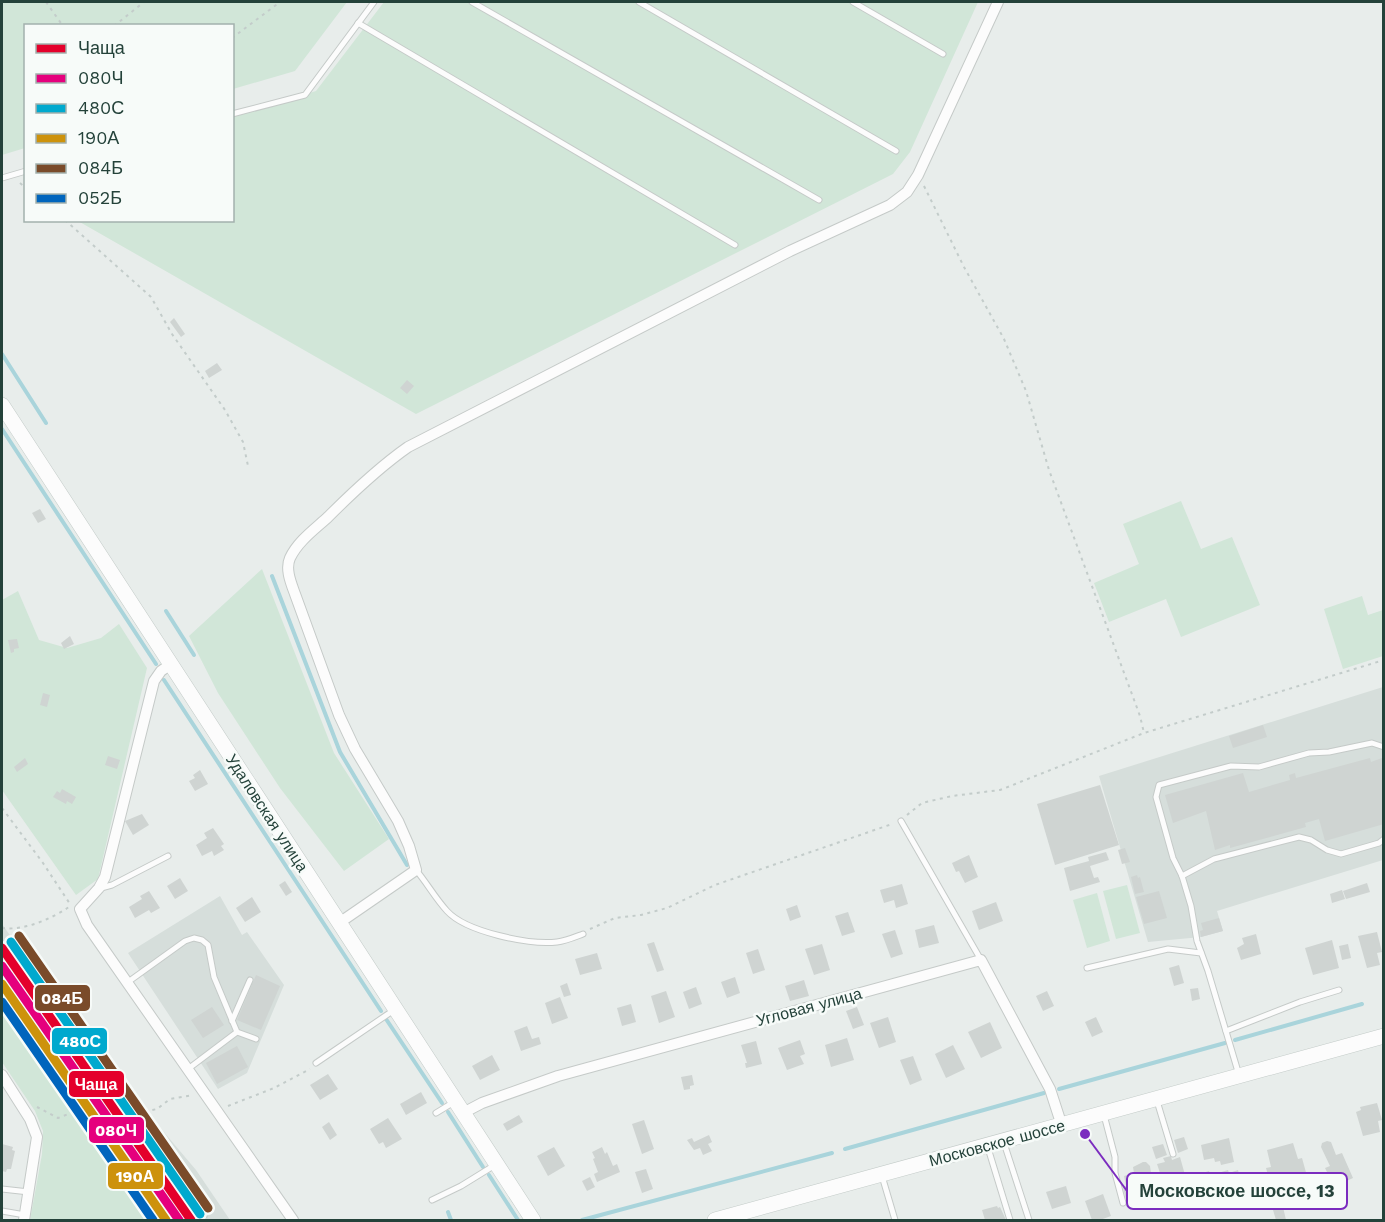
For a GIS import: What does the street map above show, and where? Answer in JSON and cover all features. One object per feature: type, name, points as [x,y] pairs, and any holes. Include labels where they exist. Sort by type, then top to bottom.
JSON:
[{"type":"main road","name":"Удаловская улица","points":[[2,405],[533,1221]]},
{"type":"main road","name":"Московское шоссе","points":[[715,1221],[746,1216],[882,1175],[1383,1036]]},
{"type":"street","points":[[339,922],[416,870],[398,821],[355,749],[339,715],[294,594],[289,577],[290,558],[303,540],[382,465],[408,447],[780,256],[890,205],[907,192],[918,175],[998,2]]},
{"type":"street","points":[[171,664],[161,671],[154,681],[105,877],[99,888],[80,909],[87,925],[294,1221]]},
{"type":"street","points":[[981,960],[1050,1089],[1062,1126]]},
{"type":"street","name":"Угловая улица","points":[[459,1107],[482,1103],[558,1076],[981,960]]},
{"type":"street","points":[[2,1075],[30,1119],[37,1137],[25,1218]]},
{"type":"lane","points":[[234,113],[305,95],[374,2]]},
{"type":"lane","points":[[472,2],[819,200]]},
{"type":"lane","points":[[639,2],[896,151]]},
{"type":"lane","points":[[853,2],[943,54]]},
{"type":"lane","points":[[358,23],[735,245]]},
{"type":"lane","points":[[2,178],[24,172]]},
{"type":"lane","points":[[1239,1077],[1197,940],[1191,906],[1182,876],[1173,858],[1156,797],[1159,785],[1231,766],[1259,767],[1309,753],[1329,752],[1372,743],[1383,747]]},
{"type":"lane","points":[[902,821],[981,960]]},
{"type":"lane","points":[[1182,876],[1214,859],[1299,837],[1341,854],[1378,843],[1383,839]]},
{"type":"lane","points":[[99,888],[112,885],[168,856]]},
{"type":"lane","points":[[416,870],[447,912],[472,927],[513,940],[538,943],[559,942],[584,934]]},
{"type":"lane","points":[[127,983],[185,941],[194,938],[202,940],[208,945],[214,977],[237,1032],[256,1039]]},
{"type":"lane","points":[[1087,968],[1168,949],[1201,953]]},
{"type":"lane","points":[[232,1021],[250,980]]},
{"type":"lane","points":[[1226,1031],[1278,1010],[1339,990]]},
{"type":"lane","points":[[316,1063],[395,1009]]},
{"type":"lane","points":[[187,1070],[237,1032]]},
{"type":"lane","points":[[1156,1099],[1173,1154]]},
{"type":"lane","points":[[436,1113],[459,1107]]},
{"type":"lane","points":[[1104,1114],[1115,1156],[1115,1173],[1123,1203]]},
{"type":"lane","points":[[1004,1142],[1029,1221]]},
{"type":"lane","points":[[988,1146],[1010,1221]]},
{"type":"lane","points":[[432,1200],[461,1186],[496,1164]]},
{"type":"lane","points":[[882,1175],[895,1221]]},
{"type":"lane","points":[[2,1189],[29,1192]]},
{"type":"lane","points":[[2,1211],[25,1218]]},
{"type":"path","points":[[46,2],[62,24]]},
{"type":"path","points":[[116,24],[144,2]]},
{"type":"path","points":[[234,36],[280,2]]},
{"type":"path","points":[[918,175],[964,267],[1004,339],[1026,391],[1049,470],[1140,716],[1144,733]]},
{"type":"path","points":[[67,222],[151,297],[172,334],[225,410],[243,442],[249,466]]},
{"type":"path","points":[[584,934],[601,923],[615,918],[641,915],[667,908],[715,885],[902,821],[909,811],[922,803],[952,796],[999,790],[1144,733],[1383,660]]},
{"type":"path","points":[[2,808],[71,905],[30,925],[2,928]]},
{"type":"path","points":[[213,1108],[235,1104],[274,1088],[314,1067],[316,1063]]},
{"type":"path","points":[[16,1097],[58,1118],[88,1110],[128,1114],[150,1111],[162,1106],[170,1099],[201,1091]]},
{"type":"path","points":[[128,1114],[209,1221]]},
{"type":"shaded area","points":[[1383,687],[1383,860],[1217,911],[1223,931],[1201,937],[1148,942],[1099,776]]},
{"type":"shaded area","points":[[220,896],[242,935],[247,932],[284,985],[247,1073],[218,1089],[128,953]]},
{"type":"shaded area","points":[[2,924],[74,1026],[196,1170],[230,1220],[154,1220],[2,1000]]},
{"type":"green space","points":[[2,2],[347,2],[295,71],[234,89],[234,24],[24,24],[24,148],[2,155]]},
{"type":"green space","points":[[384,2],[978,2],[910,152],[893,174],[416,414],[80,222],[234,222],[234,116],[316,91]]},
{"type":"green space","points":[[1181,501],[1201,549],[1232,537],[1260,605],[1181,637],[1166,599],[1109,622],[1094,583],[1139,564],[1123,524]]},
{"type":"green space","points":[[262,569],[334,753],[389,839],[344,871],[280,788],[218,693],[189,636]]},
{"type":"green space","points":[[18,591],[39,640],[67,648],[101,638],[119,624],[147,668],[98,879],[76,895],[2,790],[2,600]]},
{"type":"green space","points":[[1362,596],[1368,615],[1383,610],[1383,656],[1343,669],[1324,609]]},
{"type":"green space","points":[[1127,885],[1140,933],[1116,939],[1103,891]]},
{"type":"green space","points":[[1097,893],[1110,941],[1087,948],[1073,900]]},
{"type":"green space","points":[[2,974],[172,1220],[30,1220],[42,1154],[43,1131],[35,1111],[2,1062]]},
{"type":"building","points":[[174,318],[185,334],[181,337],[170,322]]},
{"type":"building","points":[[217,363],[222,370],[209,378],[205,371]]},
{"type":"building","points":[[407,380],[414,386],[407,394],[400,388]]},
{"type":"building","points":[[40,509],[46,519],[38,523],[32,513]]},
{"type":"building","points":[[70,636],[74,644],[64,649],[61,643]]},
{"type":"building","points":[[17,639],[19,648],[14,649],[11,653],[8,640]]},
{"type":"building","points":[[43,693],[50,695],[47,707],[40,705]]},
{"type":"building","points":[[1263,725],[1267,737],[1233,748],[1229,736]]},
{"type":"building","points":[[108,756],[120,760],[117,769],[105,765]]},
{"type":"building","points":[[25,758],[28,764],[17,772],[14,767]]},
{"type":"building","points":[[1370,758],[1371,762],[1382,758],[1384,764],[1384,824],[1325,841],[1319,819],[1305,823],[1306,827],[1215,850],[1206,811],[1173,823],[1165,795],[1243,773],[1249,792],[1290,780],[1289,775],[1295,773],[1296,778]]},
{"type":"building","points":[[200,770],[208,784],[195,791],[189,781],[195,778],[193,775]]},
{"type":"building","points":[[1100,785],[1119,845],[1055,865],[1037,804]]},
{"type":"building","points":[[62,789],[76,797],[72,804],[67,801],[66,804],[53,797],[57,791],[60,793]]},
{"type":"building","points":[[142,814],[149,825],[133,835],[125,821]]},
{"type":"building","points":[[213,828],[224,844],[221,846],[224,850],[214,856],[212,851],[202,856],[196,845],[207,838],[204,833]]},
{"type":"building","points":[[1125,848],[1130,862],[1122,864],[1118,850]]},
{"type":"building","points":[[1106,852],[1109,860],[1090,866],[1094,878],[1098,877],[1100,882],[1070,891],[1064,868],[1089,861],[1088,857]]},
{"type":"building","points":[[969,855],[978,877],[965,883],[952,863]]},
{"type":"building","points":[[1137,875],[1138,878],[1140,877],[1144,892],[1135,894],[1131,877]]},
{"type":"building","points":[[180,878],[188,891],[175,899],[167,886]]},
{"type":"building","points":[[285,881],[292,892],[286,896],[279,885]]},
{"type":"building","points":[[1367,883],[1370,892],[1346,899],[1343,891]]},
{"type":"building","points":[[902,884],[908,904],[896,908],[894,900],[884,903],[880,890]]},
{"type":"building","points":[[1342,890],[1345,899],[1332,903],[1330,894]]},
{"type":"building","points":[[149,891],[160,908],[151,913],[149,910],[135,918],[129,907],[142,899],[140,896]]},
{"type":"building","points":[[1159,891],[1167,918],[1144,924],[1136,897]]},
{"type":"building","points":[[252,897],[261,912],[245,922],[236,908]]},
{"type":"building","points":[[996,902],[1003,921],[979,930],[972,911]]},
{"type":"building","points":[[797,905],[801,917],[790,921],[786,909]]},
{"type":"building","points":[[848,912],[855,932],[842,936],[835,916]]},
{"type":"building","points":[[1219,918],[1223,931],[1201,937],[1200,931],[1203,930],[1201,923]]},
{"type":"building","points":[[934,925],[939,943],[919,948],[915,930]]},
{"type":"building","points":[[895,930],[903,954],[891,958],[882,934]]},
{"type":"building","points":[[1377,932],[1382,952],[1377,953],[1380,965],[1367,968],[1358,936]]},
{"type":"building","points":[[1256,934],[1261,954],[1241,960],[1237,948],[1244,944],[1242,938]]},
{"type":"building","points":[[1332,940],[1339,968],[1313,975],[1305,948]]},
{"type":"building","points":[[654,942],[664,970],[657,972],[647,944]]},
{"type":"building","points":[[822,944],[830,970],[814,975],[805,949]]},
{"type":"building","points":[[1348,944],[1351,958],[1342,960],[1339,946]]},
{"type":"building","points":[[758,949],[765,970],[753,974],[746,953]]},
{"type":"building","points":[[597,953],[602,969],[580,975],[575,959]]},
{"type":"building","points":[[1179,965],[1184,983],[1174,986],[1169,968]]},
{"type":"building","points":[[256,975],[280,986],[261,1030],[237,1020]]},
{"type":"building","points":[[735,977],[740,993],[727,998],[721,982]]},
{"type":"building","points":[[804,980],[809,996],[790,1001],[785,986]]},
{"type":"building","points":[[567,983],[571,995],[564,997],[560,986]]},
{"type":"building","points":[[696,987],[702,1004],[689,1009],[683,992]]},
{"type":"building","points":[[1198,988],[1200,999],[1192,1001],[1190,989]]},
{"type":"building","points":[[666,991],[675,1017],[659,1023],[651,996]]},
{"type":"building","points":[[1047,991],[1054,1006],[1043,1011],[1036,996]]},
{"type":"building","points":[[560,997],[568,1018],[552,1024],[545,1003]]},
{"type":"building","points":[[631,1004],[636,1022],[622,1026],[617,1008]]},
{"type":"building","points":[[212,1007],[224,1025],[203,1038],[191,1020]]},
{"type":"building","points":[[857,1007],[864,1025],[853,1029],[846,1011]]},
{"type":"building","points":[[888,1017],[896,1042],[879,1048],[870,1023]]},
{"type":"building","points":[[1096,1017],[1103,1032],[1092,1037],[1085,1022]]},
{"type":"building","points":[[990,1022],[1002,1048],[981,1058],[968,1032]]},
{"type":"building","points":[[527,1026],[532,1039],[539,1037],[541,1044],[521,1051],[514,1031]]},
{"type":"building","points":[[847,1038],[854,1060],[831,1067],[825,1045]]},
{"type":"building","points":[[800,1040],[805,1054],[800,1056],[804,1064],[787,1070],[778,1048]]},
{"type":"building","points":[[756,1041],[762,1064],[746,1068],[745,1063],[747,1063],[741,1045]]},
{"type":"building","points":[[953,1045],[965,1069],[946,1078],[935,1054]]},
{"type":"building","points":[[237,1046],[248,1067],[217,1084],[206,1063]]},
{"type":"building","points":[[492,1055],[500,1070],[480,1080],[472,1066]]},
{"type":"building","points":[[913,1056],[922,1080],[910,1085],[900,1060]]},
{"type":"building","points":[[328,1074],[338,1089],[320,1100],[310,1085]]},
{"type":"building","points":[[692,1075],[694,1085],[684,1090],[681,1077]]},
{"type":"building","points":[[421,1092],[427,1103],[406,1115],[400,1104]]},
{"type":"building","points":[[1377,1103],[1382,1120],[1378,1121],[1380,1132],[1363,1136],[1356,1112],[1361,1110],[1360,1107]]},
{"type":"building","points":[[519,1115],[523,1122],[507,1131],[503,1124]]},
{"type":"building","points":[[388,1118],[402,1139],[386,1148],[383,1142],[379,1144],[370,1129]]},
{"type":"building","points":[[644,1120],[654,1149],[642,1154],[632,1124]]},
{"type":"building","points":[[329,1122],[337,1135],[330,1140],[322,1127]]},
{"type":"building","points":[[709,1135],[712,1142],[708,1144],[712,1151],[703,1155],[700,1148],[694,1150],[687,1140],[692,1138],[694,1142]]},
{"type":"building","points":[[1184,1137],[1188,1149],[1178,1153],[1174,1140]]},
{"type":"building","points":[[1229,1138],[1234,1162],[1221,1165],[1220,1161],[1215,1162],[1214,1158],[1204,1160],[1201,1145]]},
{"type":"building","points":[[1331,1142],[1336,1155],[1342,1153],[1353,1178],[1338,1185],[1335,1178],[1331,1180],[1325,1168],[1330,1166],[1321,1147],[1322,1143]]},
{"type":"building","points":[[1293,1143],[1298,1159],[1302,1158],[1307,1176],[1271,1186],[1266,1168],[1271,1167],[1267,1150]]},
{"type":"building","points":[[2,1144],[13,1147],[12,1150],[15,1151],[11,1169],[7,1169],[6,1172],[2,1171]]},
{"type":"building","points":[[1163,1144],[1167,1155],[1156,1159],[1152,1147]]},
{"type":"building","points":[[554,1147],[565,1166],[548,1176],[537,1156]]},
{"type":"building","points":[[602,1147],[605,1154],[607,1152],[613,1166],[617,1164],[620,1172],[597,1182],[594,1174],[598,1172],[592,1152]]},
{"type":"building","points":[[1171,1156],[1172,1160],[1180,1157],[1185,1175],[1171,1182],[1170,1180],[1163,1182],[1157,1164],[1165,1162],[1163,1158]]},
{"type":"building","points":[[1143,1162],[1150,1166],[1155,1201],[1136,1206],[1134,1197],[1126,1200],[1123,1187],[1126,1186],[1124,1176],[1134,1173],[1133,1167]]},
{"type":"building","points":[[646,1169],[653,1189],[642,1193],[635,1172]]},
{"type":"building","points":[[1228,1170],[1229,1173],[1238,1170],[1245,1197],[1238,1199],[1239,1205],[1226,1209],[1218,1173]]},
{"type":"building","points":[[1209,1171],[1215,1190],[1202,1193],[1196,1175]]},
{"type":"building","points":[[590,1177],[595,1187],[587,1191],[582,1181]]},
{"type":"building","points":[[1066,1186],[1071,1203],[1052,1209],[1046,1192]]},
{"type":"building","points":[[1103,1194],[1111,1216],[1092,1220],[1085,1201]]},
{"type":"building","points":[[1000,1207],[1006,1220],[985,1220],[982,1210]]},
{"type":"building","points":[[1283,1207],[1286,1220],[1276,1220],[1273,1210]]},
{"type":"waterway","points":[[2,354],[46,423]]},
{"type":"waterway","points":[[2,429],[156,664]]},
{"type":"waterway","points":[[272,576],[340,752],[407,865]]},
{"type":"waterway","points":[[166,611],[194,655]]},
{"type":"waterway","points":[[164,680],[381,1011]]},
{"type":"waterway","points":[[1235,1040],[1362,1004]]},
{"type":"waterway","points":[[386,1019],[442,1103]]},
{"type":"waterway","points":[[1059,1089],[1225,1043]]},
{"type":"waterway","points":[[845,1149],[1044,1093]]},
{"type":"waterway","points":[[448,1112],[483,1167]]},
{"type":"waterway","points":[[582,1220],[832,1153]]},
{"type":"waterway","points":[[489,1175],[518,1220]]},
{"type":"waterway","points":[[448,1212],[451,1220]]},
{"type":"transit line","name":"084Б","points":[[19,936],[208,1208]]},
{"type":"transit line","name":"480С","points":[[11,942],[200,1214]]},
{"type":"transit line","name":"Чаща","points":[[2,948],[191,1220]]},
{"type":"transit line","name":"080Ч","points":[[2,966],[179,1220]]},
{"type":"transit line","name":"190А","points":[[2,984],[166,1220]]},
{"type":"transit line","name":"052Б","points":[[2,1002],[153,1220]]},
{"type":"place","name":"Московское шоссе, 13","points":[[1085,1134]]}]
